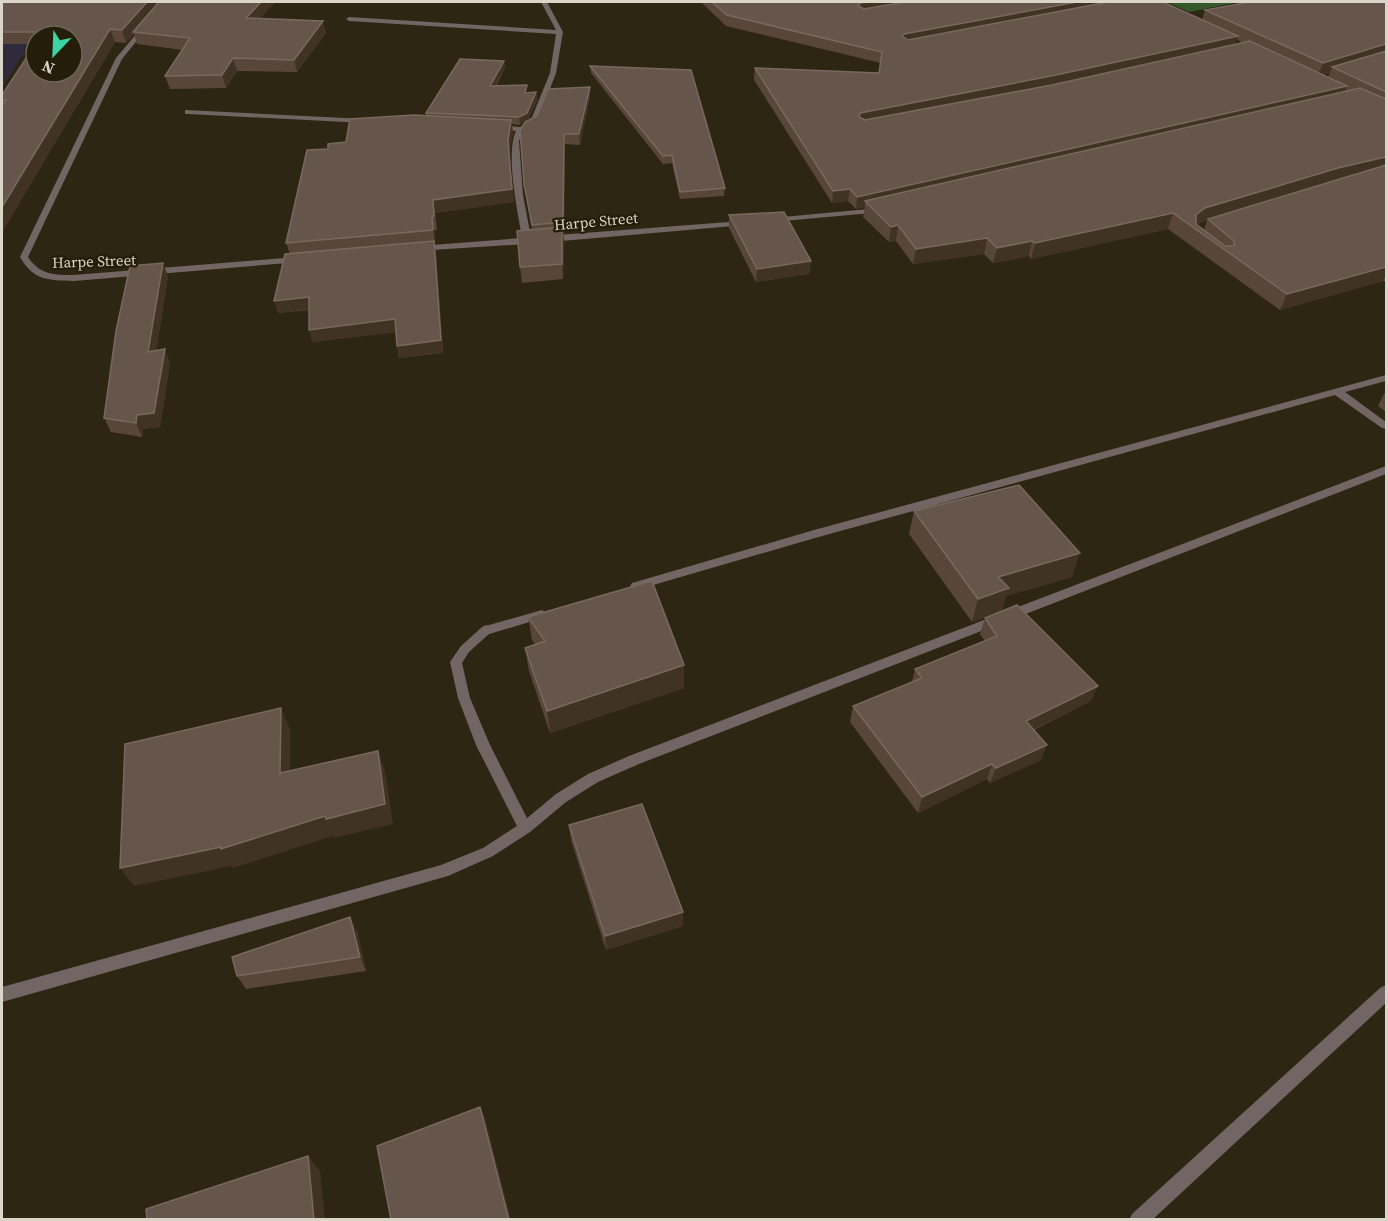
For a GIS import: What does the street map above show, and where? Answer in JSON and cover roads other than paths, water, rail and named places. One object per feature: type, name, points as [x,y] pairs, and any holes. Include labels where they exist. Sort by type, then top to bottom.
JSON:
[{"type":"street","points":[[489,127],[521,129],[533,123],[537,116],[553,73],[560,32],[544,2]]},
{"type":"street","name":"Harpe Street","points":[[154,17],[119,58],[76,145],[24,256],[31,269],[45,277],[74,278],[306,259]]},
{"type":"street","points":[[349,19],[560,32]]},
{"type":"street","points":[[188,112],[378,122]]},
{"type":"street","points":[[521,129],[515,141],[519,195],[527,241]]},
{"type":"street","points":[[762,221],[867,212],[894,207]]},
{"type":"street","name":"Harpe Street","points":[[410,250],[750,222]]},
{"type":"street","points":[[622,590],[814,534],[1386,378]]},
{"type":"street","points":[[1336,392],[1386,426]]},
{"type":"street","points":[[2,995],[443,871],[488,852],[525,828],[561,798],[593,778],[634,760],[1386,470]]},
{"type":"street","points":[[525,828],[483,745],[464,698],[456,662],[465,649],[486,630],[554,610]]},
{"type":"street","points":[[1138,1220],[1386,993]]}]
